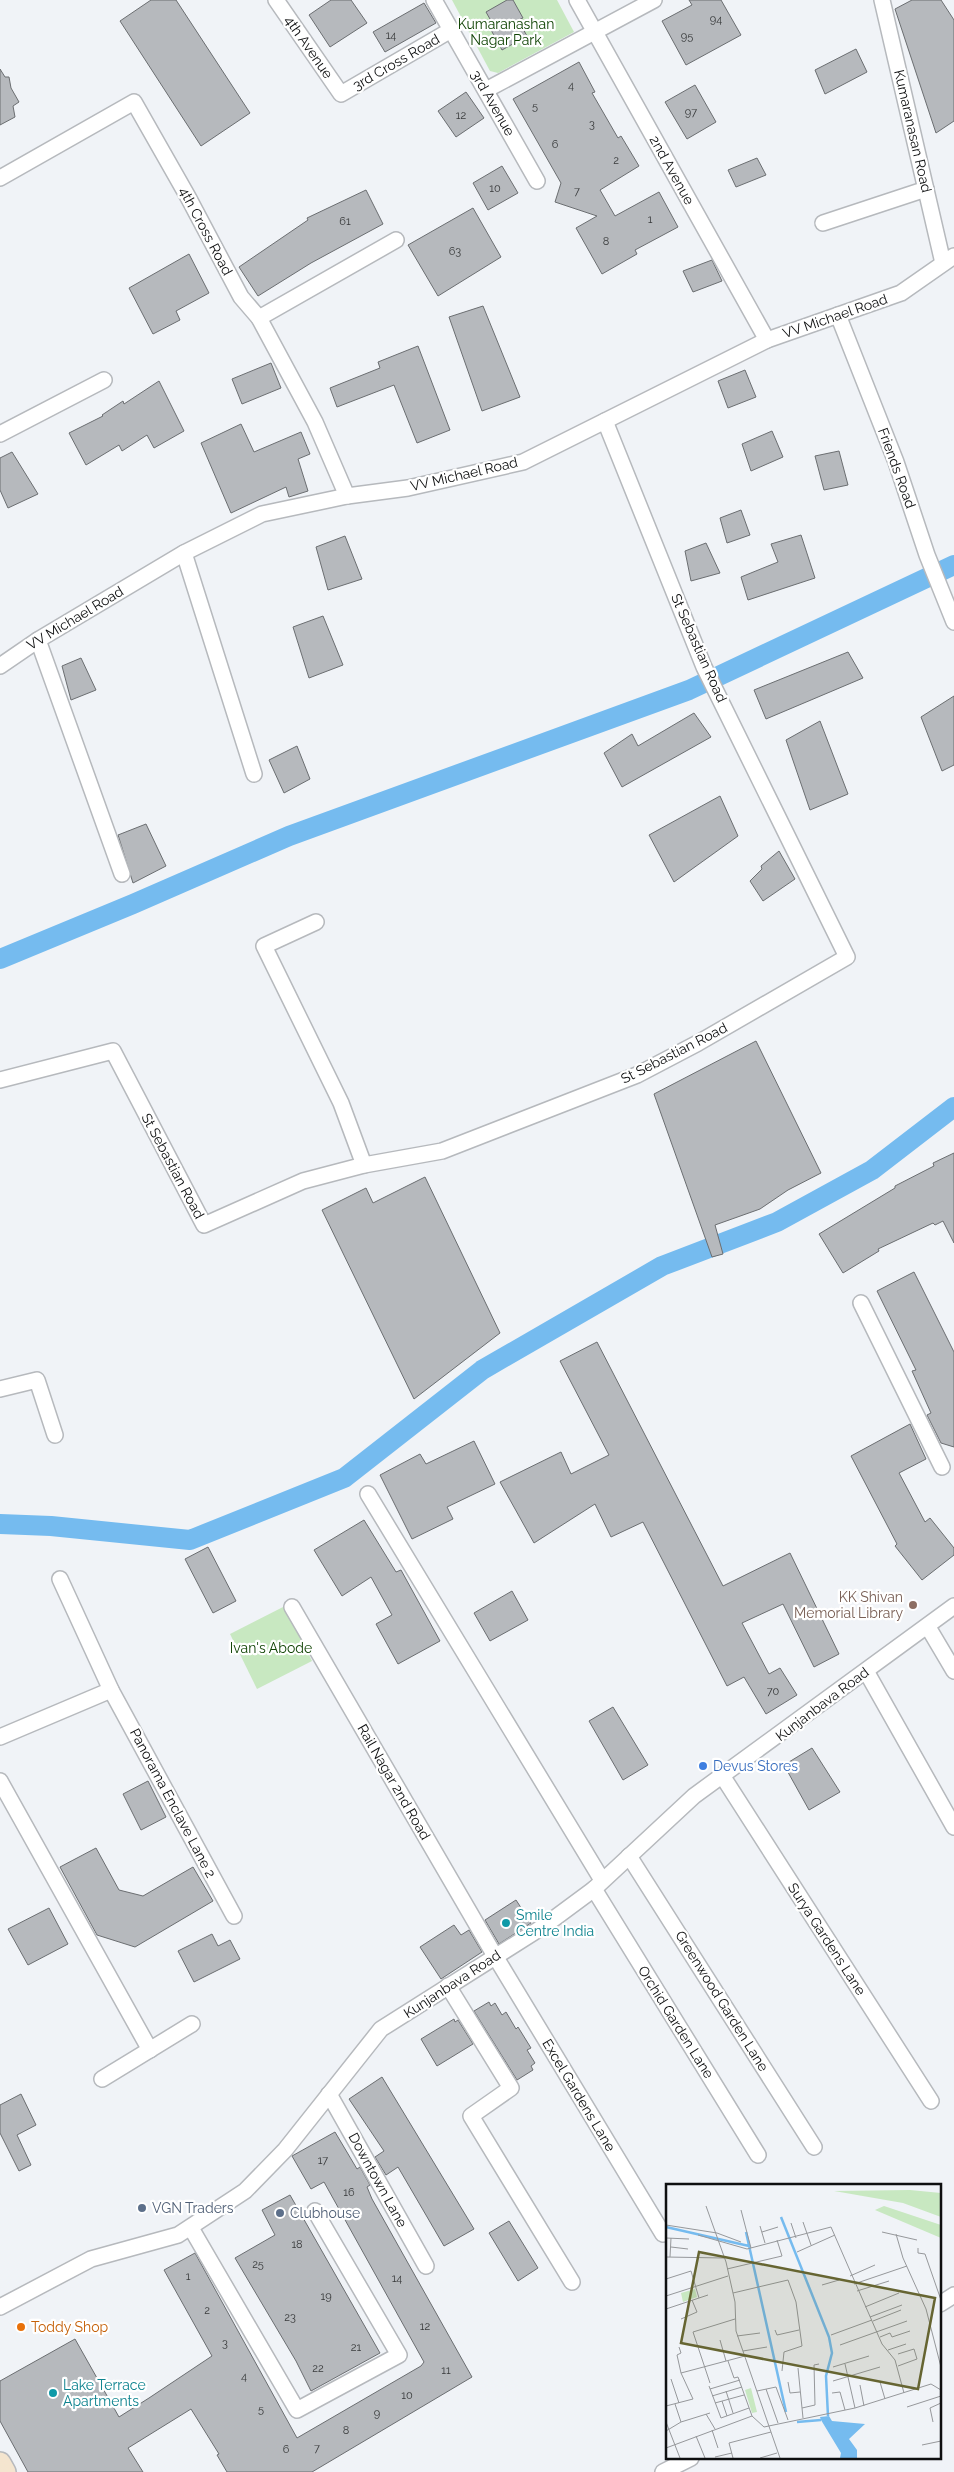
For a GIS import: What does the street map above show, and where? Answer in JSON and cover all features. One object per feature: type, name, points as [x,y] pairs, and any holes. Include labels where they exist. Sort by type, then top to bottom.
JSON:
[{"type":"main road","points":[[0,2462],[5,2472]]},
{"type":"street","name":"4th Avenue","points":[[276,0],[341,94]]},
{"type":"street","name":"3rd Avenue","points":[[434,0],[537,181]]},
{"type":"street","name":"2nd Avenue","points":[[577,0],[767,340]]},
{"type":"street","points":[[486,90],[654,0]]},
{"type":"street","name":"Kumaranasan Road","points":[[882,0],[926,189],[949,260]]},
{"type":"street","name":"3rd Cross Road","points":[[341,94],[451,30]]},
{"type":"street","name":"4th Cross Road","points":[[0,178],[134,102],[188,197],[241,298],[259,318],[315,422],[347,496]]},
{"type":"street","points":[[823,223],[926,189]]},
{"type":"street","points":[[259,318],[396,240]]},
{"type":"street","name":"VV Michael Road","points":[[0,666],[38,640],[184,552],[262,514],[347,496],[408,488],[523,462],[767,340],[901,293],[949,260]]},
{"type":"street","name":"Friends Road","points":[[838,315],[896,462],[927,555],[954,622]]},
{"type":"street","points":[[0,434],[104,380]]},
{"type":"street","name":"St Sebastian Road","points":[[0,1080],[113,1051],[204,1225],[303,1180],[364,1165],[442,1151],[637,1075],[698,1043],[847,957],[705,670],[605,421]]},
{"type":"street","points":[[184,552],[254,774]]},
{"type":"street","points":[[38,640],[122,874]]},
{"type":"street","points":[[316,922],[264,946],[341,1103],[364,1165]]},
{"type":"street","points":[[861,1303],[942,1467]]},
{"type":"street","points":[[0,1389],[37,1380],[55,1435]]},
{"type":"street","name":"Orchid Garden Lane","points":[[368,1494],[758,2155]]},
{"type":"street","name":"Panorama Enclave Lane 2","points":[[60,1579],[111,1690],[234,1916]]},
{"type":"street","name":"Kunjanbava Road","points":[[0,2307],[91,2259],[178,2236],[245,2190],[285,2150],[381,2029],[544,1926],[598,1884],[694,1796],[723,1777],[954,1606]]},
{"type":"street","name":"Rail Nagar 2nd Road","points":[[292,1607],[495,1956]]},
{"type":"street","points":[[928,1627],[954,1671]]},
{"type":"street","points":[[866,1672],[954,1826]]},
{"type":"street","points":[[0,1736],[111,1690]]},
{"type":"street","name":"Surya Gardens Lane","points":[[723,1777],[931,2101]]},
{"type":"street","points":[[0,1781],[150,2050]]},
{"type":"street","name":"Greenwood Garden Lane","points":[[629,1856],[814,2147]]},
{"type":"street","name":"Excel Gardens Lane","points":[[495,1956],[663,2234]]},
{"type":"street","points":[[448,1986],[512,2088],[471,2116],[572,2282]]},
{"type":"street","points":[[102,2079],[192,2024]]},
{"type":"street","name":"Downtown Lane","points":[[330,2094],[426,2266]]},
{"type":"street","points":[[191,2228],[297,2410],[399,2355],[315,2211]]},
{"type":"street","points":[[942,2303],[954,2295]]},
{"type":"street","points":[[663,2472],[687,2460]]},
{"type":"green space","name":"Kumaranashan Nagar Park","points":[[452,0],[557,0],[574,32],[498,73],[490,71]]},
{"type":"green space","name":"Ivan's Abode","points":[[285,1606],[312,1661],[257,1689],[230,1634]]},
{"type":"building","points":[[151,0],[176,0],[250,113],[201,146],[120,21]]},
{"type":"building","points":[[331,0],[351,0],[367,23],[330,47],[309,15]]},
{"type":"building","points":[[507,0],[513,0],[523,18],[518,20],[527,36],[502,50],[491,30],[495,28],[486,12]]},
{"type":"building","points":[[689,0],[721,0],[741,35],[686,65],[662,21],[692,5]]},
{"type":"building","points":[[912,0],[941,0],[954,20],[954,121],[936,133],[895,9]]},
{"type":"building","points":[[424,3],[436,23],[385,52],[373,32]]},
{"type":"building","points":[[856,49],[867,72],[825,94],[815,70]]},
{"type":"building","points":[[579,62],[595,92],[592,93],[618,138],[621,136],[639,166],[600,190],[615,216],[659,192],[678,227],[635,250],[637,254],[602,274],[576,228],[597,216],[555,202],[561,183],[513,99]]},
{"type":"building","points":[[0,69],[5,77],[9,77],[11,88],[19,102],[13,106],[15,117],[0,125]]},
{"type":"building","points":[[695,85],[716,122],[687,139],[665,102]]},
{"type":"building","points":[[466,92],[484,118],[456,137],[438,111]]},
{"type":"building","points":[[757,158],[766,175],[736,187],[728,170]]},
{"type":"building","points":[[502,166],[518,193],[488,210],[473,183]]},
{"type":"building","points":[[366,190],[383,224],[311,263],[258,296],[239,267],[308,220],[307,218]]},
{"type":"building","points":[[473,208],[501,257],[438,296],[408,245]]},
{"type":"building","points":[[189,254],[209,293],[176,311],[180,320],[153,334],[129,288]]},
{"type":"building","points":[[712,260],[722,281],[693,292],[683,271]]},
{"type":"building","points":[[483,306],[520,397],[482,411],[449,317]]},
{"type":"building","points":[[418,346],[450,430],[417,443],[394,385],[337,407],[330,388],[380,368],[378,362]]},
{"type":"building","points":[[271,363],[281,388],[242,404],[232,379]]},
{"type":"building","points":[[745,370],[756,397],[728,408],[718,381]]},
{"type":"building","points":[[159,381],[184,431],[154,448],[147,435],[122,451],[119,445],[86,465],[69,433],[103,416],[123,401],[124,404]]},
{"type":"building","points":[[241,424],[254,452],[301,432],[310,454],[298,459],[308,491],[289,497],[286,487],[231,513],[201,443]]},
{"type":"building","points":[[772,431],[783,457],[751,471],[742,444]]},
{"type":"building","points":[[839,451],[848,485],[824,490],[815,456]]},
{"type":"building","points":[[12,452],[38,494],[8,508],[0,490],[0,458]]},
{"type":"building","points":[[741,510],[750,535],[727,543],[720,518]]},
{"type":"building","points":[[801,535],[815,578],[748,600],[741,577],[778,562],[771,544]]},
{"type":"building","points":[[345,536],[362,579],[328,590],[316,547]]},
{"type":"building","points":[[706,543],[720,573],[691,581],[685,551]]},
{"type":"building","points":[[323,616],[343,665],[309,678],[293,627]]},
{"type":"building","points":[[848,652],[863,678],[766,719],[754,690]]},
{"type":"building","points":[[81,658],[96,690],[71,700],[62,666]]},
{"type":"building","points":[[954,696],[954,765],[942,771],[921,717]]},
{"type":"building","points":[[694,713],[711,737],[622,787],[604,753],[632,734],[638,746]]},
{"type":"building","points":[[820,721],[848,794],[810,810],[786,740]]},
{"type":"building","points":[[297,746],[310,779],[284,793],[269,760]]},
{"type":"building","points":[[720,796],[738,836],[674,882],[649,835]]},
{"type":"building","points":[[146,824],[166,866],[133,883],[118,835]]},
{"type":"building","points":[[779,851],[795,879],[763,901],[750,881],[762,869],[761,866]]},
{"type":"building","points":[[756,1041],[821,1173],[788,1190],[760,1209],[715,1225],[723,1254],[712,1257],[654,1094]]},
{"type":"building","points":[[954,1153],[954,1243],[943,1221],[935,1225],[933,1223],[878,1249],[879,1251],[843,1273],[819,1234],[895,1188],[895,1186],[934,1166],[933,1163]]},
{"type":"building","points":[[425,1177],[500,1333],[414,1399],[322,1210],[366,1188],[373,1203]]},
{"type":"building","points":[[914,1272],[954,1352],[954,1447],[941,1443],[927,1415],[931,1413],[912,1371],[916,1370],[877,1291]]},
{"type":"building","points":[[597,1342],[723,1586],[790,1553],[839,1654],[814,1667],[783,1604],[742,1623],[769,1674],[780,1668],[797,1695],[766,1714],[744,1677],[727,1686],[643,1522],[611,1537],[595,1504],[534,1543],[500,1482],[561,1452],[571,1474],[609,1455],[560,1361]]},
{"type":"building","points":[[910,1424],[926,1459],[899,1473],[925,1522],[930,1518],[954,1548],[954,1555],[922,1580],[895,1546],[897,1544],[851,1456]]},
{"type":"building","points":[[474,1441],[495,1484],[447,1507],[453,1519],[412,1539],[380,1475],[420,1454],[426,1464]]},
{"type":"building","points":[[364,1520],[396,1572],[401,1570],[440,1641],[398,1664],[376,1624],[392,1615],[371,1577],[342,1596],[314,1550]]},
{"type":"building","points":[[208,1547],[236,1601],[213,1613],[185,1559]]},
{"type":"building","points":[[512,1591],[528,1620],[490,1641],[474,1613]]},
{"type":"building","points":[[613,1707],[648,1765],[623,1780],[589,1721]]},
{"type":"building","points":[[812,1748],[840,1792],[809,1810],[784,1765]]},
{"type":"building","points":[[148,1781],[166,1817],[141,1830],[123,1794]]},
{"type":"building","points":[[96,1848],[119,1890],[143,1896],[193,1867],[213,1901],[135,1947],[97,1935],[60,1867]]},
{"type":"building","name":"Smile Centre India","points":[[516,1900],[531,1923],[499,1944],[485,1920]]},
{"type":"building","points":[[49,1908],[68,1944],[28,1965],[8,1929]]},
{"type":"building","points":[[454,1925],[461,1935],[469,1930],[482,1952],[441,1979],[420,1947]]},
{"type":"building","points":[[212,1934],[218,1946],[230,1940],[240,1959],[194,1982],[178,1951]]},
{"type":"building","points":[[489,2002],[491,2006],[495,2003],[502,2015],[506,2012],[531,2048],[527,2050],[535,2063],[531,2066],[533,2070],[517,2080],[474,2011]]},
{"type":"building","points":[[454,2019],[455,2022],[458,2020],[473,2044],[437,2066],[421,2039]]},
{"type":"building","points":[[382,2077],[474,2229],[444,2246],[398,2167],[386,2175],[375,2157],[384,2151],[349,2099]]},
{"type":"building","points":[[21,2094],[36,2125],[17,2135],[31,2165],[19,2171],[0,2133],[0,2105]]},
{"type":"building","points":[[335,2132],[357,2169],[360,2167],[370,2185],[367,2187],[372,2199],[472,2377],[312,2472],[227,2472],[217,2455],[219,2454],[191,2409],[128,2448],[143,2472],[28,2472],[0,2421],[0,2381],[75,2339],[119,2417],[149,2398],[212,2356],[164,2270],[195,2253],[297,2438],[421,2366],[424,2362],[324,2182],[311,2189],[292,2156]]},
{"type":"building","points":[[290,2195],[380,2353],[311,2391],[296,2361],[235,2258],[275,2235],[262,2210]]},
{"type":"building","points":[[509,2221],[538,2268],[518,2281],[489,2233]]},
{"type":"waterway","points":[[0,959],[289,836],[689,690],[954,565]]},
{"type":"waterway","points":[[0,1524],[51,1526],[190,1540],[344,1478],[482,1370],[662,1266],[777,1222],[872,1170],[954,1107]]},
{"type":"place","name":"KK Shivan Memorial Library","points":[[913,1605]]},
{"type":"place","name":"Devus Stores","points":[[703,1766]]},
{"type":"place","name":"Smile Centre India","points":[[506,1923]]},
{"type":"place","name":"VGN Traders","points":[[142,2208]]},
{"type":"place","name":"Clubhouse","points":[[280,2213]]},
{"type":"place","name":"Toddy Shop","points":[[21,2327]]},
{"type":"place","name":"Lake Terrace Apartments","points":[[53,2393]]}]
